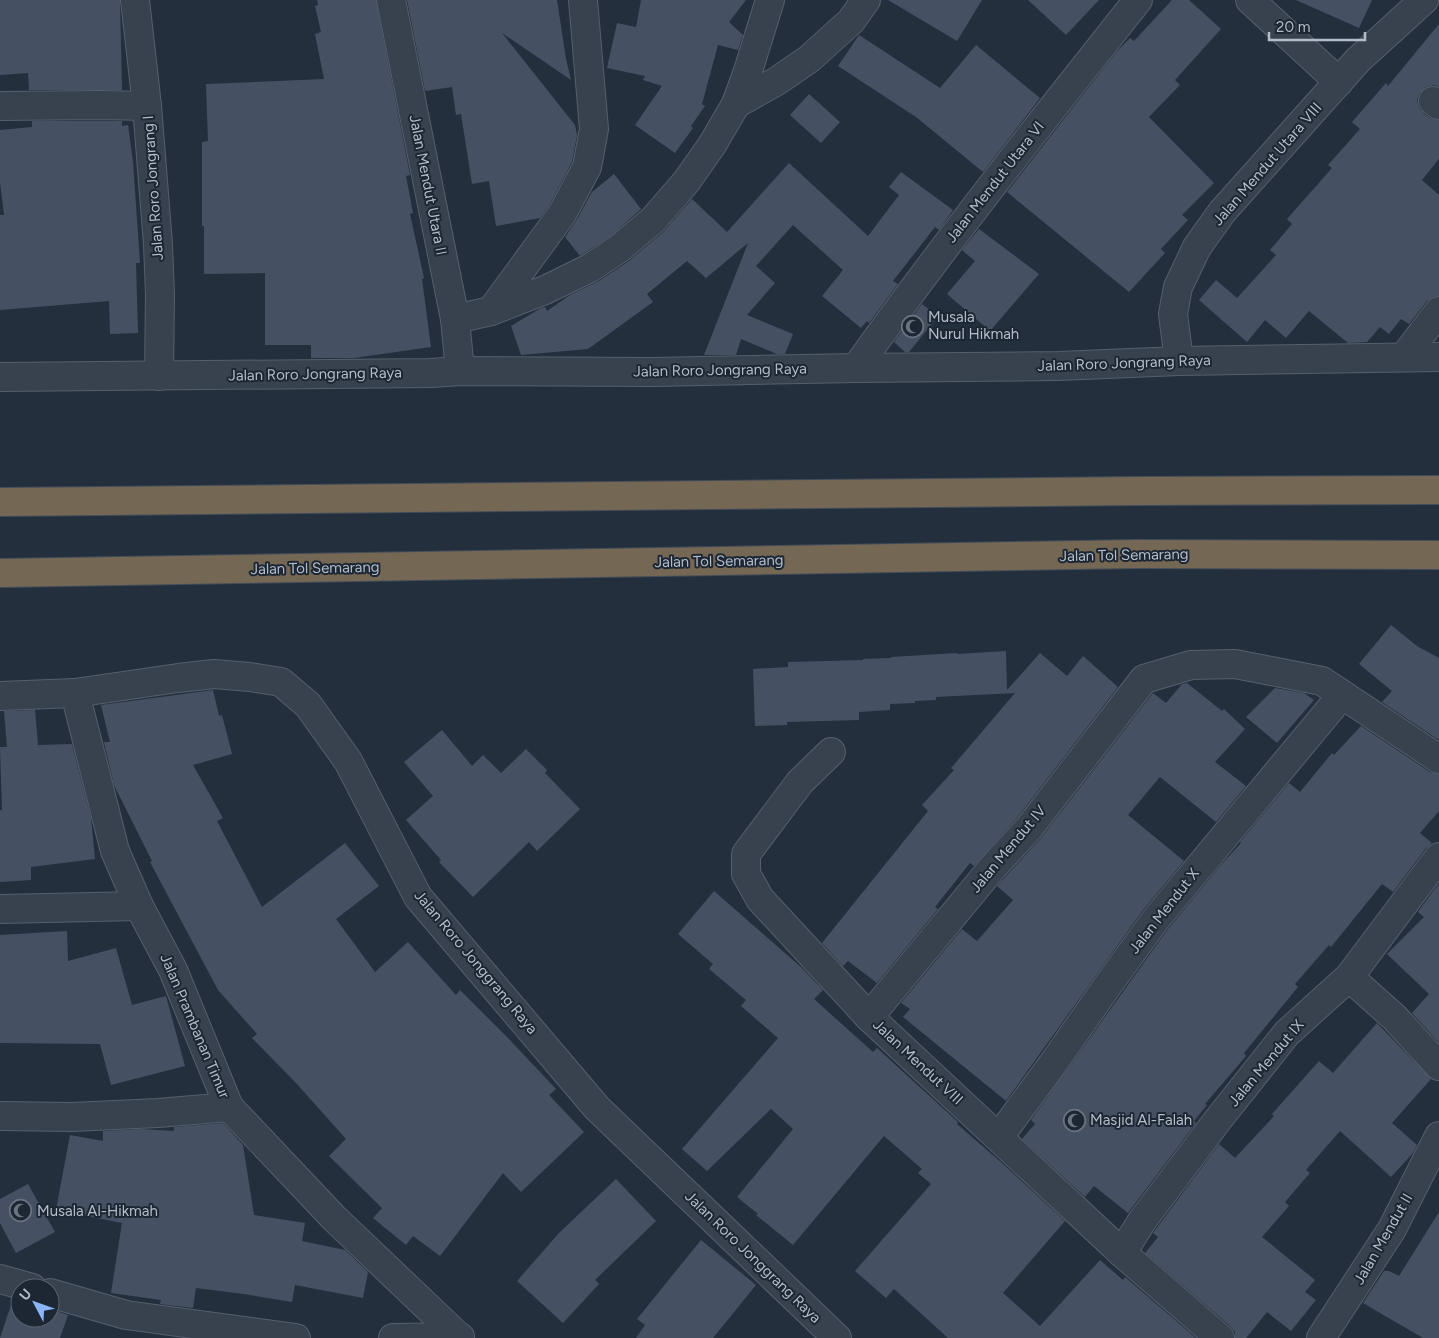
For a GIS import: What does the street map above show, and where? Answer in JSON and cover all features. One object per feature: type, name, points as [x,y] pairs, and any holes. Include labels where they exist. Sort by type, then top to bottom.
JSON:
[{"type":"highway","points":[[0,502],[1116,491],[1439,490]]},
{"type":"highway","name":"Jalan Tol Semarang","points":[[0,573],[1136,554],[1439,554]]},
{"type":"street","name":"Jalan Roro Jongrang I","points":[[135,0],[147,106],[159,254],[159,376]]},
{"type":"street","name":"Jalan Mendut Utara II","points":[[391,0],[455,319],[460,371]]},
{"type":"street","points":[[491,311],[562,214],[587,167],[594,129],[583,0]]},
{"type":"street","points":[[587,38],[597,0]]},
{"type":"street","points":[[455,319],[491,311],[545,290],[590,268],[620,248],[653,220],[686,182],[712,145],[736,104],[751,63],[770,0]]},
{"type":"street","points":[[736,104],[777,81],[809,59],[851,21],[866,0]]},
{"type":"street","name":"Jalan Mendut Utara VI","points":[[856,368],[911,291],[1138,0]]},
{"type":"street","points":[[1250,0],[1339,82]]},
{"type":"street","name":"Jalan Mendut Utara VIII","points":[[1179,361],[1173,314],[1178,287],[1197,247],[1222,212],[1358,60],[1424,0]]},
{"type":"street","points":[[0,106],[101,104],[147,106]]},
{"type":"street","points":[[1404,357],[1439,311]]},
{"type":"street","name":"Jalan Roro Jongrang Raya","points":[[0,376],[159,376],[431,373],[460,371],[653,372],[1058,366],[1179,361],[1439,356]]},
{"type":"street","name":"Jalan Mendut IV","points":[[869,1017],[964,902],[1029,828],[1144,679],[1191,665],[1235,664],[1322,681],[1342,695]]},
{"type":"street","name":"Jalan Roro Jonggrang Raya","points":[[0,696],[75,693],[214,674],[281,682],[308,705],[348,762],[418,897],[597,1108],[837,1338]]},
{"type":"street","name":"Jalan Prambanan Timur","points":[[75,693],[115,851],[139,906],[173,970],[229,1107],[334,1218],[460,1338]]},
{"type":"street","points":[[1342,695],[1439,759]]},
{"type":"street","name":"Jalan Mendut X","points":[[999,1137],[1156,919],[1342,695]]},
{"type":"street","name":"Jalan Mendut VIII","points":[[831,752],[800,782],[746,854],[746,874],[760,899],[869,1017],[1122,1253],[1220,1338]]},
{"type":"street","name":"Jalan Mendut IX","points":[[1122,1253],[1142,1221],[1217,1121],[1287,1033],[1349,977],[1439,857]]},
{"type":"street","points":[[0,909],[139,906]]},
{"type":"street","points":[[1349,977],[1394,1018],[1439,1066]]},
{"type":"street","points":[[0,1116],[72,1117],[229,1107]]},
{"type":"street","name":"Jalan Mendut II","points":[[1321,1338],[1392,1229],[1439,1136]]},
{"type":"street","points":[[60,1296],[126,1315],[296,1338]]},
{"type":"street","points":[[393,1338],[460,1338]]},
{"type":"building","points":[[0,0],[120,0],[122,90],[29,90],[28,73],[0,75]]},
{"type":"building","points":[[317,0],[376,0],[410,175],[406,176],[413,213],[410,214],[424,278],[422,279],[431,347],[354,358],[311,358],[311,345],[265,345],[265,273],[204,274],[202,142],[208,141],[206,84],[324,79],[315,34],[321,32],[315,6],[318,5]]},
{"type":"building","points":[[407,0],[557,0],[571,80],[502,33],[575,125],[577,135],[572,162],[549,206],[540,218],[496,226],[489,181],[472,184],[461,114],[456,115],[452,87],[425,91]]},
{"type":"building","points":[[641,0],[746,0],[729,22],[743,35],[738,50],[718,45],[702,104],[705,106],[691,126],[693,128],[675,153],[635,125],[662,86],[643,80],[645,76],[607,68],[617,23],[636,27]]},
{"type":"building","points":[[888,0],[982,0],[957,41]]},
{"type":"building","points":[[1028,0],[1099,0],[1066,35]]},
{"type":"building","points":[[1172,0],[1189,0],[1221,29],[1175,80],[1180,85],[1149,117],[1214,183],[1182,215],[1188,220],[1161,249],[1165,253],[1129,292],[1007,192],[1117,51],[1130,38],[1134,41]]},
{"type":"building","points":[[1296,0],[1372,0],[1359,28]]},
{"type":"building","points":[[1439,24],[1439,87],[1434,85],[1426,87],[1420,93],[1417,100],[1419,108],[1424,114],[1439,120],[1439,159],[1422,180],[1439,195],[1439,296],[1427,301],[1409,324],[1401,319],[1389,334],[1380,327],[1367,342],[1348,343],[1309,311],[1286,338],[1265,320],[1247,342],[1199,300],[1216,280],[1237,298],[1276,255],[1270,250],[1292,224],[1287,219],[1332,168],[1328,165],[1360,129],[1352,122],[1386,83],[1388,86]]},
{"type":"building","points":[[859,35],[940,88],[976,45],[1040,98],[983,172],[916,117],[838,66]]},
{"type":"building","points":[[809,94],[840,122],[821,143],[790,115]]},
{"type":"building","points":[[32,121],[122,121],[122,126],[128,125],[133,162],[140,263],[136,263],[138,333],[110,334],[109,301],[0,310],[0,215],[4,215],[0,182],[0,130],[32,127]]},
{"type":"building","points":[[789,163],[868,236],[899,195],[889,187],[901,172],[953,210],[939,230],[935,227],[893,281],[898,284],[869,323],[867,321],[861,328],[822,296],[843,270],[793,225],[756,266],[775,283],[747,315],[793,334],[785,354],[777,354],[741,339],[736,355],[704,355],[748,243],[706,278],[687,261],[647,294],[653,302],[588,349],[521,355],[511,326],[541,308],[545,307],[547,311],[570,295],[599,281],[629,261],[663,232],[692,199],[727,232]]},
{"type":"building","points":[[614,174],[641,209],[611,236],[580,256],[565,237],[592,192]]},
{"type":"building","points":[[979,229],[1039,274],[990,331],[947,294],[975,261],[962,250]]},
{"type":"building","name":"Musala Nurul Hikmah","points":[[922,304],[938,316],[909,352],[905,352],[894,342]]},
{"type":"building","points":[[1391,625],[1417,646],[1439,658],[1439,740],[1382,702],[1392,691],[1359,664]]},
{"type":"building","points":[[1006,651],[1007,690],[1040,653],[1067,676],[1083,656],[1118,687],[1017,818],[974,866],[970,863],[935,907],[938,909],[877,983],[848,961],[843,966],[822,943],[928,811],[922,805],[954,770],[951,768],[1015,693],[936,697],[936,700],[890,704],[890,710],[859,712],[859,720],[787,722],[787,725],[755,726],[753,669],[788,667],[788,662],[863,660]]},
{"type":"building","points":[[1187,683],[1222,711],[1224,709],[1245,729],[1215,762],[1246,786],[1216,822],[1160,777],[1128,815],[1184,861],[1143,910],[1006,1101],[903,1017],[910,1009],[901,1003],[962,929],[977,941],[1013,900],[997,886],[1041,838],[1153,693],[1166,703],[1182,684]]},
{"type":"building","points":[[1275,688],[1304,693],[1314,700],[1277,743],[1246,717]]},
{"type":"building","points":[[213,690],[219,716],[222,715],[232,754],[193,765],[223,818],[217,821],[262,907],[345,843],[379,886],[336,919],[375,972],[408,942],[456,995],[460,990],[556,1089],[549,1095],[584,1132],[521,1192],[503,1173],[440,1256],[413,1236],[406,1245],[373,1218],[382,1208],[329,1156],[346,1139],[296,1083],[252,1038],[257,1034],[218,990],[150,862],[152,861],[114,785],[104,742],[110,742],[101,705]]},
{"type":"building","points":[[35,710],[38,745],[72,744],[91,818],[95,859],[31,867],[31,880],[0,882],[0,810],[2,810],[0,747],[7,747],[4,711]]},
{"type":"building","points":[[1361,726],[1430,772],[1439,774],[1439,811],[1420,833],[1432,843],[1426,848],[1393,892],[1382,884],[1331,947],[1329,945],[1295,984],[1298,987],[1244,1053],[1246,1056],[1205,1104],[1207,1105],[1194,1121],[1196,1123],[1128,1213],[1094,1186],[1085,1197],[1022,1139],[1035,1124],[1031,1120],[1168,929],[1289,783],[1300,792],[1332,753],[1334,755]]},
{"type":"building","points":[[442,730],[472,766],[483,755],[501,773],[526,749],[547,770],[545,773],[580,809],[537,851],[529,842],[473,897],[439,862],[441,860],[406,820],[433,796],[404,762]]},
{"type":"building","points":[[1439,883],[1439,1043],[1412,1013],[1429,994],[1387,954],[1424,917],[1418,912]]},
{"type":"building","points":[[714,891],[802,968],[823,990],[814,999],[873,1052],[877,1048],[958,1122],[957,1124],[1065,1221],[1003,1293],[1040,1326],[1100,1260],[1123,1280],[1125,1277],[1196,1338],[948,1338],[894,1289],[886,1298],[855,1271],[931,1184],[918,1173],[922,1169],[884,1136],[793,1245],[737,1197],[793,1129],[771,1109],[707,1171],[682,1149],[778,1038],[741,1006],[746,1000],[709,969],[713,964],[678,934]]},
{"type":"building","points":[[67,931],[68,961],[116,948],[132,1005],[166,996],[185,1066],[111,1085],[100,1044],[0,1043],[0,935]]},
{"type":"building","points":[[1377,1023],[1431,1079],[1392,1123],[1417,1145],[1413,1153],[1391,1177],[1340,1131],[1306,1170],[1310,1173],[1285,1202],[1289,1206],[1262,1237],[1315,1280],[1305,1292],[1316,1300],[1291,1331],[1267,1312],[1246,1338],[1235,1338],[1235,1332],[1230,1326],[1145,1253],[1158,1237],[1153,1233],[1219,1144],[1235,1158],[1274,1116],[1272,1114],[1319,1061],[1333,1073]]},
{"type":"building","points":[[223,1123],[243,1145],[254,1215],[305,1223],[302,1241],[345,1250],[368,1272],[363,1298],[295,1285],[292,1302],[196,1288],[193,1308],[160,1304],[161,1300],[111,1293],[122,1223],[56,1210],[70,1135],[103,1141],[103,1131],[141,1129],[174,1131],[174,1127]]},
{"type":"building","points":[[616,1179],[656,1221],[595,1280],[599,1284],[563,1323],[517,1281],[559,1233]]},
{"type":"building","name":"Musala Al-Hikmah","points":[[28,1184],[55,1232],[16,1253],[0,1223],[0,1199]]},
{"type":"building","points":[[1439,1212],[1439,1338],[1423,1338],[1363,1303],[1384,1271],[1389,1271],[1399,1276]]},
{"type":"building","points":[[701,1240],[756,1285],[713,1338],[636,1338],[645,1325],[637,1319]]},
{"type":"building","points":[[10,1308],[10,1328],[60,1328],[60,1312],[68,1315],[60,1338],[0,1338]]},
{"type":"place","name":"Musala Nurul Hikmah","points":[[912,326]]},
{"type":"place","name":"Masjid Al-Falah","points":[[1074,1120]]},
{"type":"place","name":"Musala Al-Hikmah","points":[[21,1211]]}]
